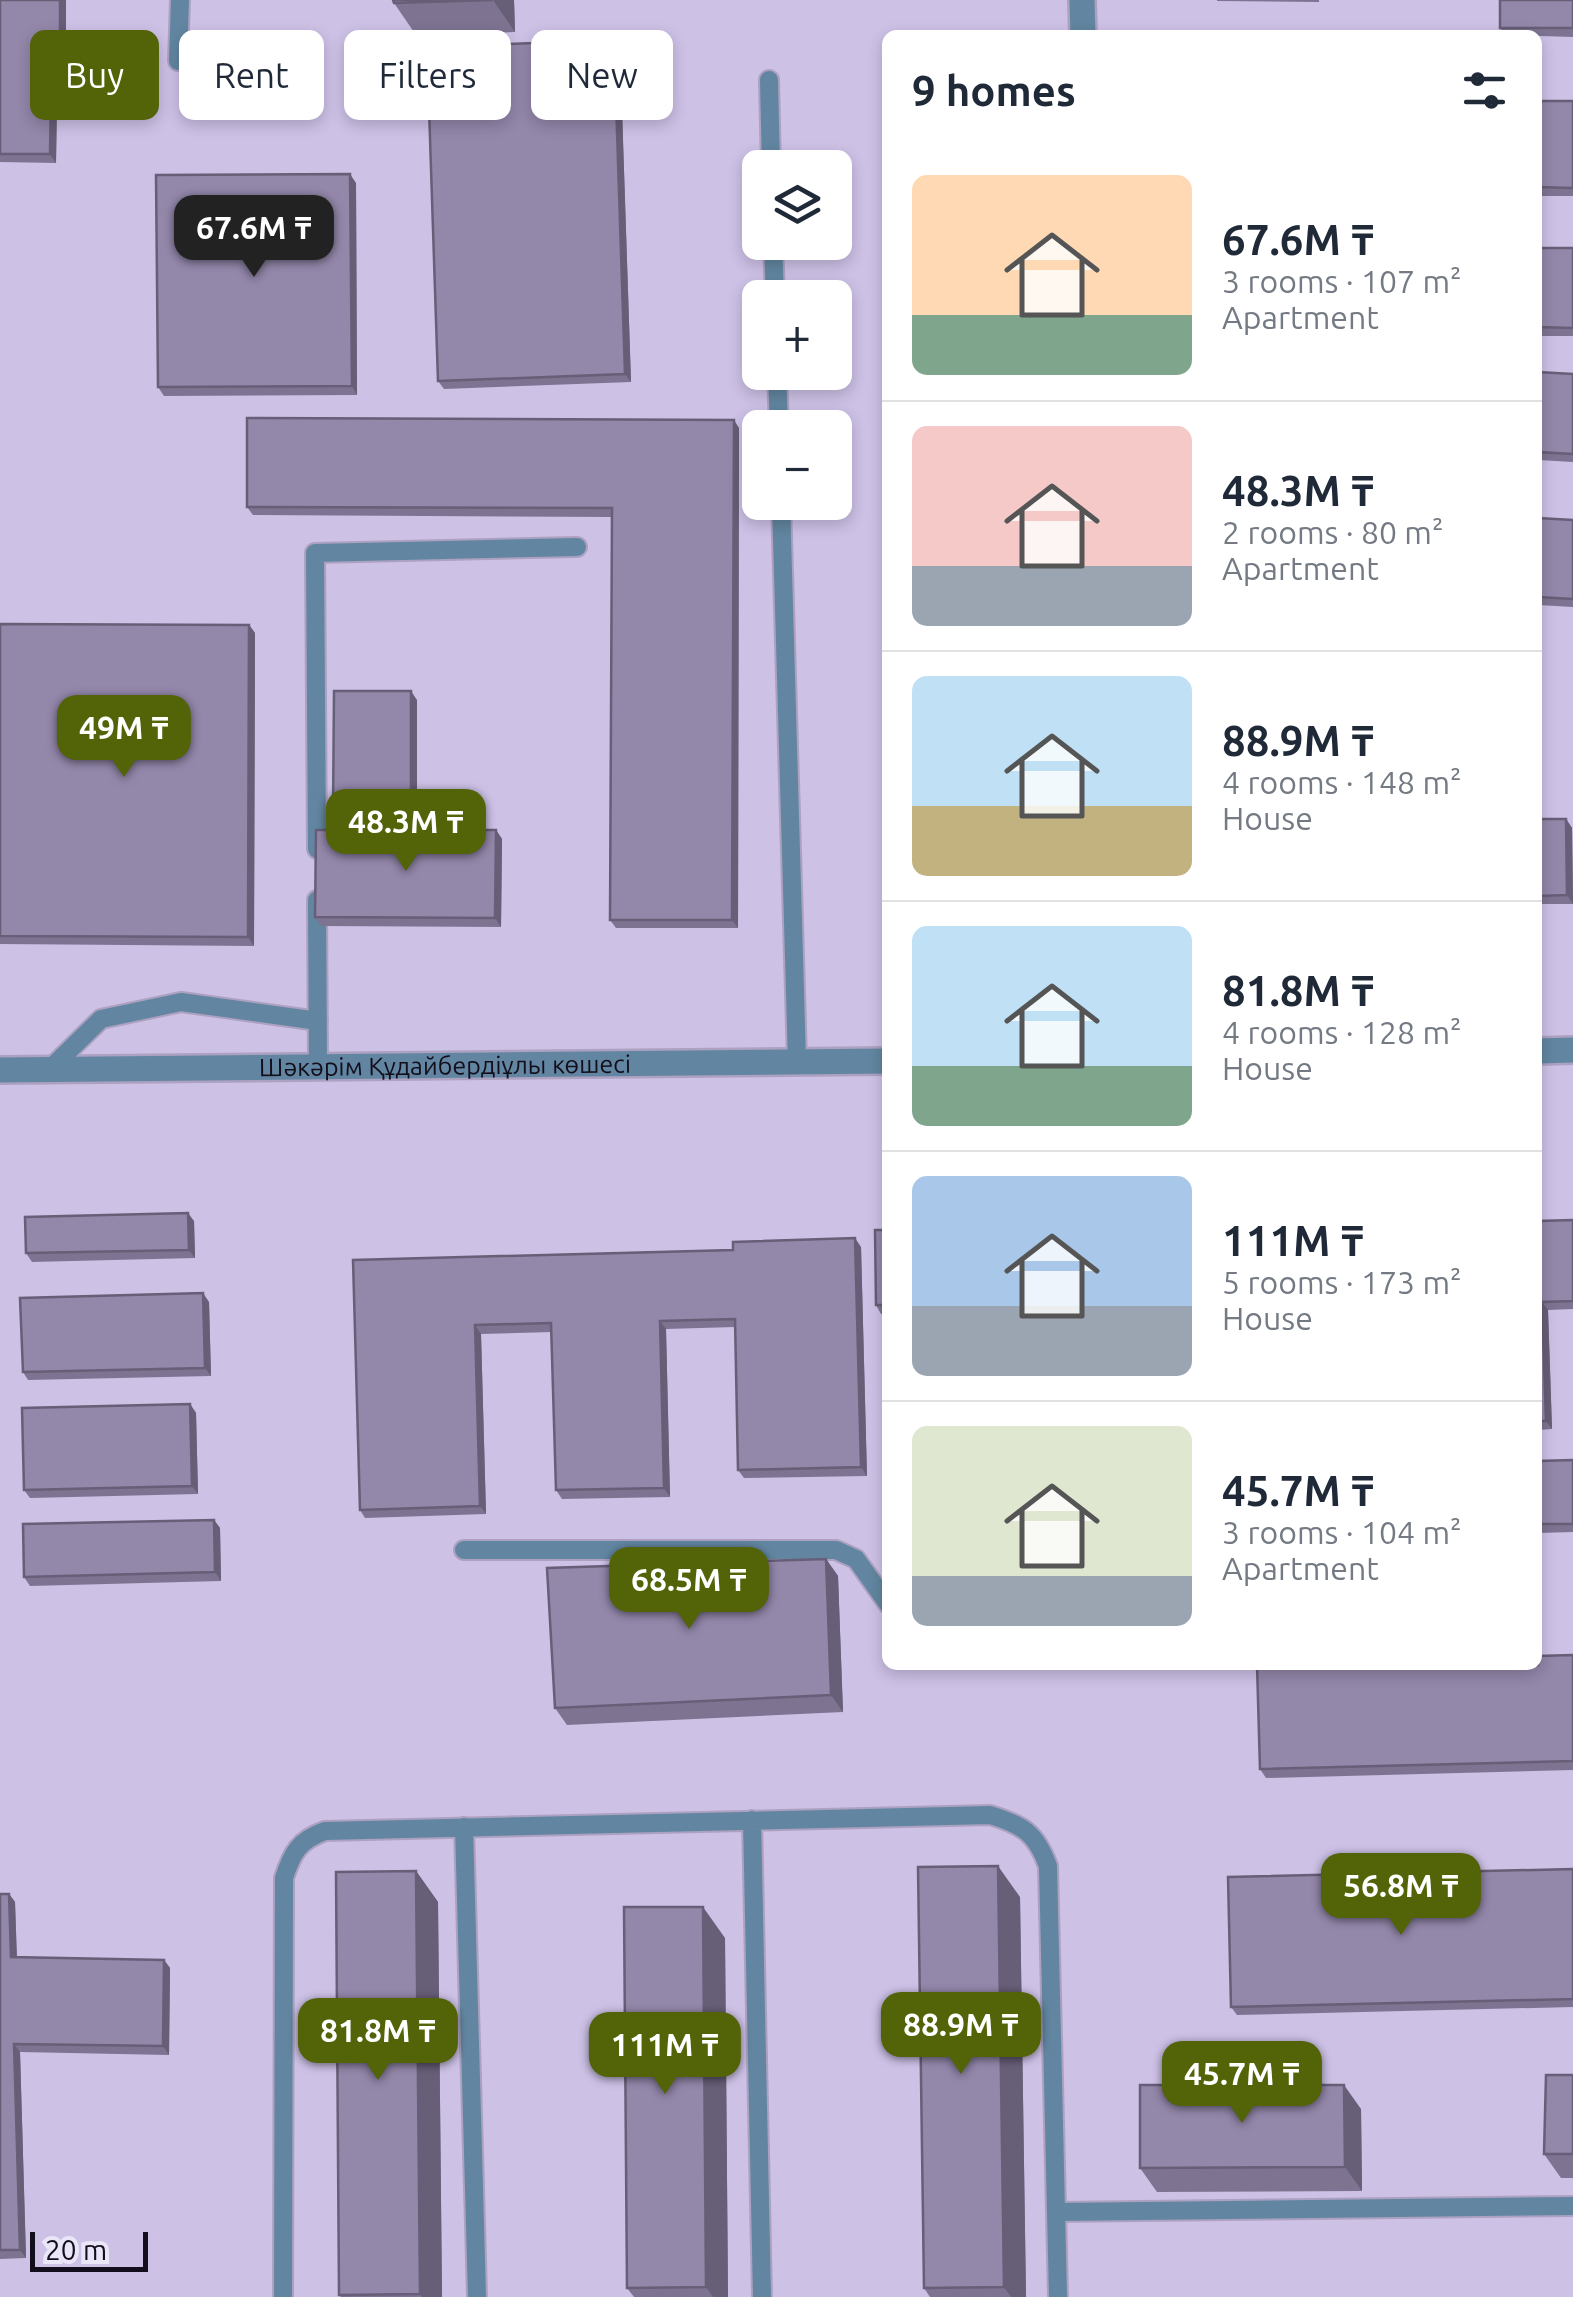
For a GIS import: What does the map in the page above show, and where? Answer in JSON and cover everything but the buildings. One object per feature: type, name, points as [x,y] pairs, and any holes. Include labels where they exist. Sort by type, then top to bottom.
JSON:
[{"type":"street","points":[[1082,0],[1083,30]]},
{"type":"street","points":[[1542,1051],[1573,1050]]},
{"type":"street","name":"Шәкәрім Құдайбердіұлы көшесі","points":[[0,1070],[882,1061]]},
{"type":"lane","points":[[178,61],[180,0]]},
{"type":"lane","points":[[769,80],[771,150]]},
{"type":"lane","points":[[782,520],[797,1062]]},
{"type":"lane","points":[[317,865],[315,553],[577,547]]},
{"type":"lane","points":[[317,885],[318,1065]]},
{"type":"lane","points":[[50,1069],[102,1019],[181,1002],[318,1021]]},
{"type":"lane","points":[[464,1550],[836,1550],[856,1558],[882,1595]]},
{"type":"lane","points":[[283,2297],[284,1878],[292,1852],[306,1838],[324,1831],[990,1815],[1024,1826],[1040,1842],[1048,1866],[1058,2297]]},
{"type":"lane","points":[[752,1820],[762,2297]]},
{"type":"lane","points":[[464,1827],[477,2297]]},
{"type":"lane","points":[[1056,2212],[1573,2206]]}]
